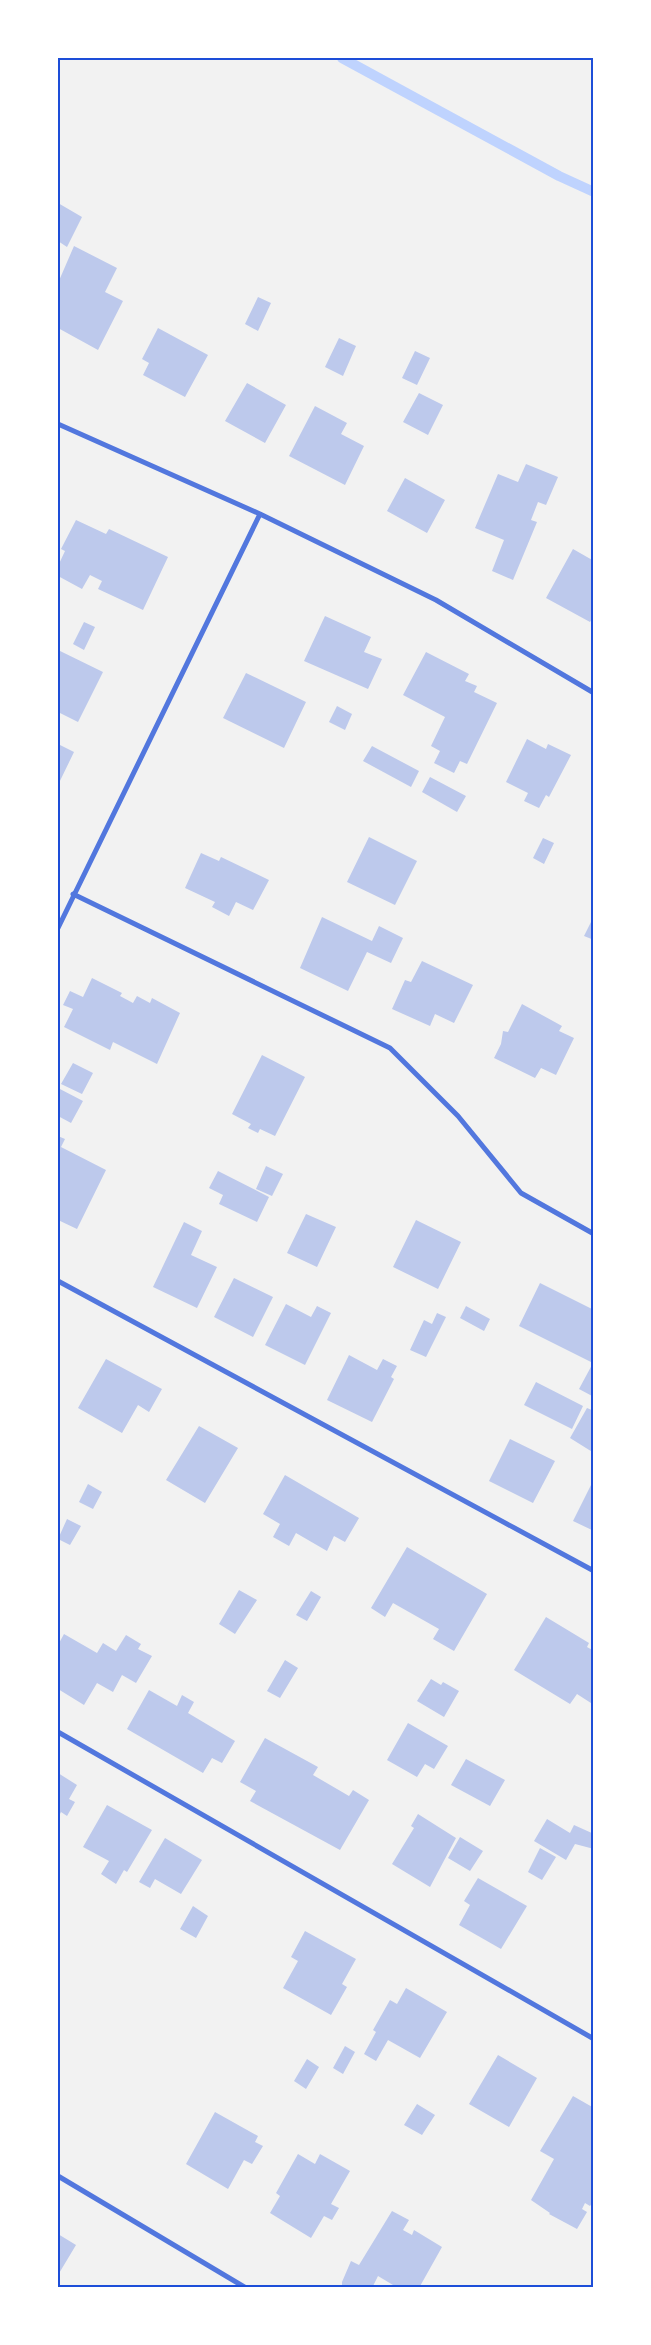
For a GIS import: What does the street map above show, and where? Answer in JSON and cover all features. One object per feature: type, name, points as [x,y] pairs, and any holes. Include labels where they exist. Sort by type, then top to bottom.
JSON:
[{"type":"street","points":[[58,424],[260,514],[436,600],[594,693]]},
{"type":"street","points":[[58,928],[260,514]]},
{"type":"street","points":[[73,894],[390,1048],[458,1116],[521,1193],[594,1234]]},
{"type":"street","points":[[58,1282],[594,1571]]},
{"type":"street","points":[[58,1732],[594,2039]]},
{"type":"street","points":[[58,2176],[246,2288]]},
{"type":"building","points":[[58,203],[82,217],[67,247],[58,241]]},
{"type":"building","points":[[74,246],[117,268],[105,292],[123,301],[98,350],[58,328],[58,283]]},
{"type":"building","points":[[258,297],[271,303],[258,331],[245,324]]},
{"type":"building","points":[[158,328],[208,355],[185,397],[143,375],[149,363],[142,359]]},
{"type":"building","points":[[339,338],[356,346],[343,376],[325,367]]},
{"type":"building","points":[[415,351],[430,358],[417,385],[402,378]]},
{"type":"building","points":[[247,383],[286,405],[265,443],[225,421]]},
{"type":"building","points":[[419,393],[443,405],[428,435],[403,422]]},
{"type":"building","points":[[315,406],[347,423],[341,434],[364,446],[345,485],[289,456]]},
{"type":"building","points":[[526,464],[558,477],[546,505],[538,502],[531,520],[537,522],[513,580],[492,571],[504,540],[475,528],[498,474],[518,482]]},
{"type":"building","points":[[405,478],[445,500],[427,533],[387,511]]},
{"type":"building","points":[[76,520],[106,534],[109,529],[168,557],[143,610],[98,589],[102,581],[90,575],[82,589],[58,576],[58,566],[65,551],[61,549]]},
{"type":"building","points":[[573,549],[594,561],[594,616],[590,622],[546,598]]},
{"type":"building","points":[[325,616],[371,637],[364,652],[382,659],[368,689],[304,661]]},
{"type":"building","points":[[84,622],[95,627],[84,650],[73,644]]},
{"type":"building","points":[[58,650],[103,672],[78,722],[58,712]]},
{"type":"building","points":[[426,652],[469,674],[465,681],[477,686],[474,692],[497,703],[467,764],[460,761],[454,773],[434,763],[440,751],[431,746],[445,717],[403,695]]},
{"type":"building","points":[[246,673],[306,702],[284,748],[223,718]]},
{"type":"building","points":[[337,706],[352,714],[345,730],[329,722]]},
{"type":"building","points":[[527,739],[546,749],[548,744],[571,755],[549,797],[546,795],[539,808],[524,801],[528,793],[506,782]]},
{"type":"building","points":[[58,744],[74,752],[58,785]]},
{"type":"building","points":[[372,746],[419,771],[411,787],[363,761]]},
{"type":"building","points":[[430,777],[466,796],[457,812],[422,792]]},
{"type":"building","points":[[369,837],[417,861],[395,905],[347,882]]},
{"type":"building","points":[[543,838],[554,843],[544,864],[533,858]]},
{"type":"building","points":[[201,853],[219,861],[221,857],[269,880],[253,910],[236,902],[229,916],[212,907],[215,902],[185,888]]},
{"type":"building","points":[[594,916],[594,940],[584,936]]},
{"type":"building","points":[[322,917],[372,941],[379,926],[403,938],[391,963],[367,952],[348,991],[300,968]]},
{"type":"building","points":[[422,961],[473,985],[454,1023],[435,1014],[430,1026],[392,1009],[405,980],[411,982]]},
{"type":"building","points":[[92,978],[122,993],[120,996],[133,1003],[137,996],[150,1003],[152,998],[180,1013],[157,1064],[113,1042],[110,1050],[64,1027],[73,1009],[63,1005],[70,991],[83,997]]},
{"type":"building","points":[[522,1004],[562,1026],[559,1031],[574,1038],[556,1075],[541,1068],[535,1078],[494,1058],[501,1044],[503,1031],[508,1032]]},
{"type":"building","points":[[262,1055],[305,1077],[275,1136],[260,1129],[258,1133],[248,1128],[251,1124],[232,1114]]},
{"type":"building","points":[[73,1063],[93,1073],[82,1094],[61,1084]]},
{"type":"building","points":[[58,1088],[83,1101],[71,1123],[58,1116]]},
{"type":"building","points":[[58,1136],[65,1139],[61,1147],[106,1170],[77,1229],[58,1220]]},
{"type":"building","points":[[266,1166],[283,1174],[272,1196],[256,1189]]},
{"type":"building","points":[[218,1171],[269,1197],[257,1222],[219,1204],[223,1195],[209,1188]]},
{"type":"building","points":[[306,1214],[336,1227],[317,1267],[287,1253]]},
{"type":"building","points":[[416,1220],[461,1242],[438,1289],[393,1267]]},
{"type":"building","points":[[184,1222],[202,1231],[191,1255],[217,1267],[197,1308],[153,1287]]},
{"type":"building","points":[[234,1278],[273,1297],[253,1337],[214,1317]]},
{"type":"building","points":[[540,1283],[594,1310],[594,1397],[579,1389],[593,1363],[519,1326]]},
{"type":"building","points":[[286,1304],[311,1317],[317,1306],[331,1313],[305,1365],[265,1345]]},
{"type":"building","points":[[466,1306],[490,1319],[484,1331],[460,1318]]},
{"type":"building","points":[[437,1313],[446,1317],[426,1357],[410,1350],[424,1320],[432,1324]]},
{"type":"building","points":[[349,1355],[377,1370],[383,1359],[397,1366],[391,1377],[394,1379],[372,1422],[327,1400]]},
{"type":"building","points":[[106,1359],[162,1389],[149,1412],[138,1405],[122,1433],[78,1408]]},
{"type":"building","points":[[536,1382],[583,1406],[572,1429],[524,1405]]},
{"type":"building","points":[[587,1408],[594,1411],[594,1453],[570,1438]]},
{"type":"building","points":[[199,1426],[238,1448],[205,1503],[166,1480]]},
{"type":"building","points":[[510,1439],[555,1461],[533,1503],[489,1481]]},
{"type":"building","points":[[285,1475],[359,1518],[345,1542],[334,1536],[327,1551],[296,1533],[289,1546],[273,1537],[280,1524],[263,1514]]},
{"type":"building","points":[[594,1479],[594,1531],[573,1521]]},
{"type":"building","points":[[88,1484],[102,1492],[93,1509],[79,1502]]},
{"type":"building","points":[[67,1519],[81,1526],[70,1545],[58,1539]]},
{"type":"building","points":[[407,1547],[487,1594],[454,1651],[433,1639],[439,1629],[393,1603],[385,1617],[371,1608]]},
{"type":"building","points":[[239,1590],[257,1600],[235,1634],[219,1624]]},
{"type":"building","points":[[311,1591],[321,1597],[307,1621],[296,1615]]},
{"type":"building","points":[[546,1617],[589,1643],[587,1647],[594,1651],[594,1705],[577,1694],[570,1704],[514,1670]]},
{"type":"building","points":[[64,1634],[97,1653],[103,1643],[116,1651],[126,1635],[141,1644],[138,1649],[152,1656],[136,1683],[122,1675],[113,1692],[97,1683],[84,1705],[58,1689],[58,1645]]},
{"type":"building","points":[[285,1660],[298,1668],[280,1698],[267,1691]]},
{"type":"building","points":[[431,1679],[441,1685],[443,1682],[459,1691],[444,1717],[417,1701]]},
{"type":"building","points":[[149,1690],[177,1706],[182,1695],[194,1702],[188,1713],[235,1741],[222,1763],[212,1758],[203,1773],[127,1729]]},
{"type":"building","points":[[408,1723],[448,1746],[434,1769],[425,1764],[417,1777],[387,1760]]},
{"type":"building","points":[[265,1738],[318,1767],[313,1775],[349,1796],[353,1790],[369,1800],[340,1850],[250,1801],[256,1791],[240,1782]]},
{"type":"building","points":[[466,1759],[505,1780],[490,1806],[451,1785]]},
{"type":"building","points":[[58,1773],[77,1785],[69,1799],[75,1802],[67,1816],[61,1812],[58,1818]]},
{"type":"building","points":[[107,1805],[152,1830],[127,1872],[124,1870],[116,1884],[101,1874],[109,1861],[83,1847]]},
{"type":"building","points":[[418,1814],[456,1838],[430,1887],[392,1864],[414,1828],[411,1826]]},
{"type":"building","points":[[547,1819],[570,1833],[574,1825],[594,1834],[594,1849],[575,1844],[566,1860],[534,1841]]},
{"type":"building","points":[[460,1837],[483,1851],[470,1871],[448,1858]]},
{"type":"building","points":[[165,1838],[202,1860],[181,1894],[155,1879],[150,1888],[139,1882]]},
{"type":"building","points":[[540,1848],[556,1857],[542,1880],[528,1872]]},
{"type":"building","points":[[478,1878],[527,1906],[501,1949],[459,1925],[470,1905],[464,1901]]},
{"type":"building","points":[[193,1906],[208,1916],[196,1938],[180,1929]]},
{"type":"building","points":[[305,1931],[356,1959],[342,1984],[347,1987],[331,2015],[283,1988],[298,1961],[291,1957]]},
{"type":"building","points":[[406,1988],[447,2012],[420,2058],[388,2040],[376,2061],[364,2054],[376,2032],[373,2030],[390,2000],[397,2004]]},
{"type":"building","points":[[345,2046],[355,2052],[343,2074],[333,2068]]},
{"type":"building","points":[[498,2055],[537,2078],[509,2127],[469,2104]]},
{"type":"building","points":[[307,2059],[319,2067],[306,2089],[294,2081]]},
{"type":"building","points":[[573,2096],[594,2108],[594,2201],[590,2206],[585,2203],[582,2209],[587,2212],[577,2229],[549,2214],[531,2200],[554,2159],[540,2151]]},
{"type":"building","points":[[417,2104],[435,2115],[422,2135],[404,2125]]},
{"type":"building","points":[[215,2112],[258,2136],[255,2142],[263,2146],[252,2164],[244,2160],[228,2189],[186,2164]]},
{"type":"building","points":[[298,2154],[315,2164],[320,2154],[350,2171],[331,2204],[339,2208],[332,2220],[324,2216],[311,2238],[270,2213],[280,2196],[276,2193]]},
{"type":"building","points":[[392,2211],[409,2220],[403,2230],[412,2235],[414,2230],[442,2247],[419,2288],[398,2288],[378,2276],[372,2288],[342,2288],[342,2282],[351,2261],[359,2265]]},
{"type":"building","points":[[58,2234],[76,2245],[58,2275]]},
{"type":"waterway","points":[[342,58],[559,176],[594,192]]}]
